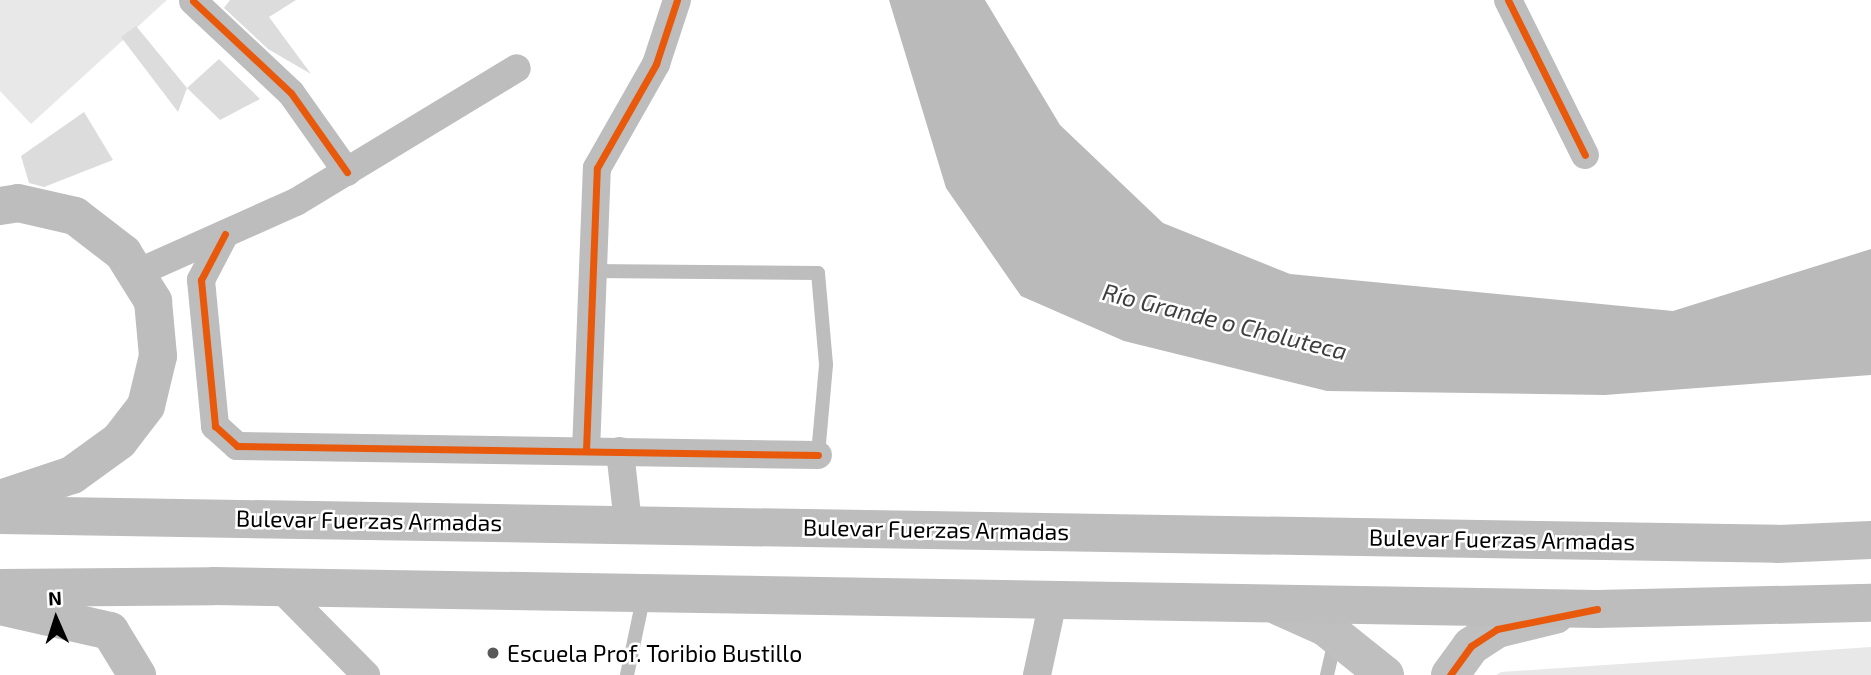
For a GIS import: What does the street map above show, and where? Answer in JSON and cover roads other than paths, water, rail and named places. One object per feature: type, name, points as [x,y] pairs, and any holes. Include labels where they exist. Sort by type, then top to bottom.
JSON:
[{"type":"highway","points":[[0,206],[18,203],[75,216],[123,253],[137,273],[157,325],[158,356],[146,406],[119,441],[72,475],[0,499]]},
{"type":"highway","name":"Bulevar Fuerzas Armadas","points":[[0,515],[1749,544],[1871,540]]},
{"type":"highway","points":[[0,588],[279,587],[1597,609],[1871,603]]},
{"type":"highway","points":[[0,607],[110,631],[137,675]]},
{"type":"street","points":[[586,451],[589,271],[597,168],[656,64],[677,0]]},
{"type":"street","points":[[1508,0],[1585,155]]},
{"type":"street","points":[[193,1],[291,93],[348,172]]},
{"type":"street","points":[[137,273],[225,234],[348,172],[517,68]]},
{"type":"street","points":[[225,234],[201,280],[215,426],[237,446],[818,455]]},
{"type":"street","points":[[620,451],[628,524]]},
{"type":"street","points":[[279,587],[366,675]]},
{"type":"street","points":[[1037,675],[1053,601]]},
{"type":"street","points":[[1276,605],[1336,635],[1385,675]]},
{"type":"street","points":[[1450,675],[1471,646],[1497,629],[1597,609]]},
{"type":"lane","points":[[589,271],[818,273],[826,365],[818,455]]},
{"type":"lane","points":[[627,675],[644,593]]},
{"type":"lane","points":[[1327,675],[1336,635]]},
{"type":"water","name":"Río Grande o Choluteca","points":[[889,0],[985,0],[1060,125],[1163,223],[1290,274],[1673,311],[1871,249],[1871,375],[1605,395],[1327,391],[1124,341],[1021,296],[946,188]]},
{"type":"place","name":"Escuela Prof. Toribio Bustillo","points":[[493,653]]}]
